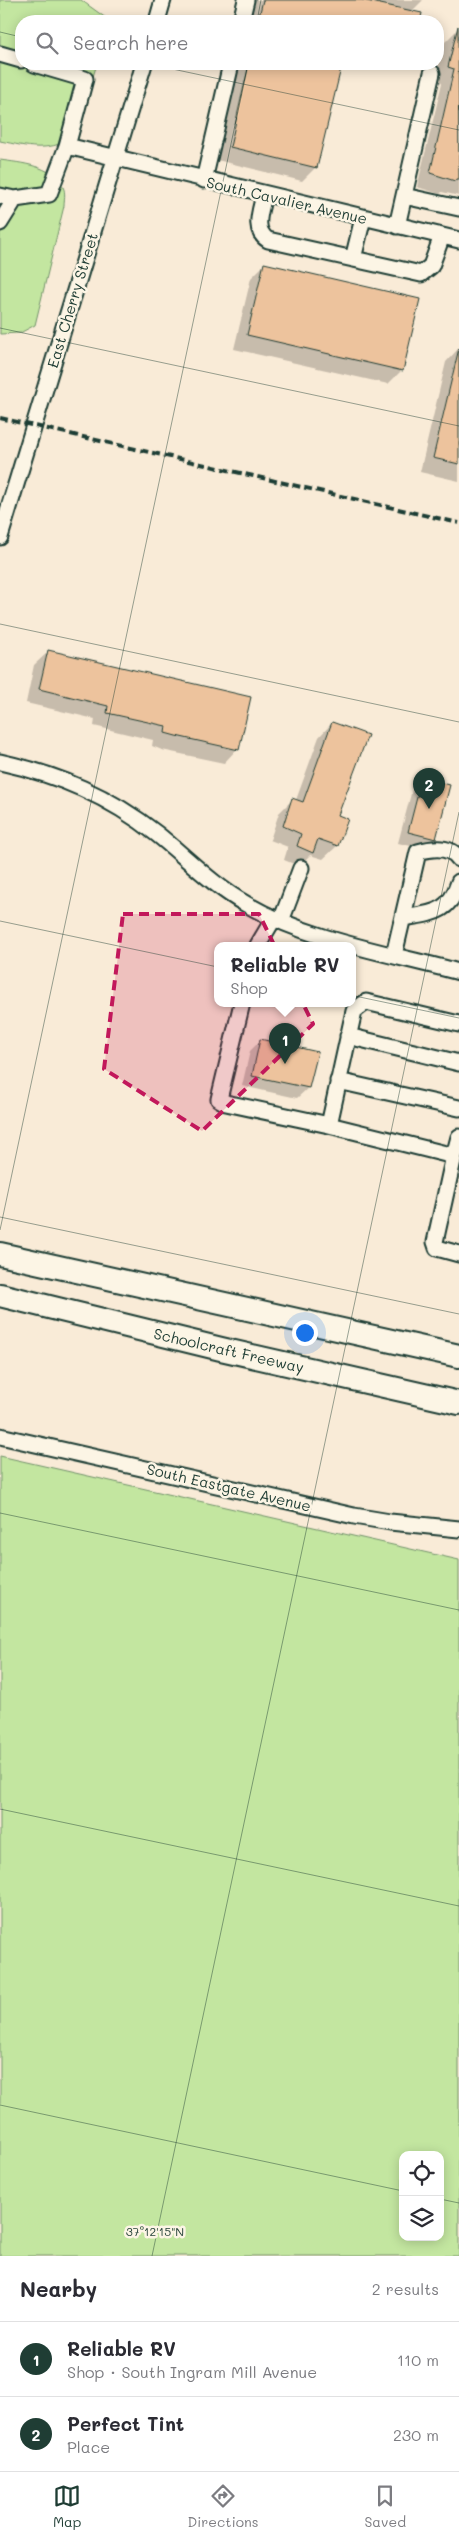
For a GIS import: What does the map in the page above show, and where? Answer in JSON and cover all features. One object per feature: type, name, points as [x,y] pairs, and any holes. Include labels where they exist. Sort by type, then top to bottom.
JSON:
[{"type":"highway","points":[[0,1254],[459,1356]]},
{"type":"highway","name":"Schoolcraft Freeway","points":[[0,1294],[220,1349],[459,1403]]},
{"type":"street","points":[[159,15],[163,0]]},
{"type":"street","points":[[242,15],[246,0]]},
{"type":"street","points":[[0,54],[15,58]]},
{"type":"street","points":[[0,223],[7,197],[49,194],[67,146],[85,79],[54,70]]},
{"type":"street","name":"East Cherry Street","points":[[0,537],[142,70]]},
{"type":"street","points":[[204,180],[230,70]]},
{"type":"street","points":[[397,226],[432,73]]},
{"type":"street","name":"South Cavalier Avenue","points":[[67,146],[264,195],[459,240]]},
{"type":"street","points":[[264,195],[258,225],[262,236],[268,240],[421,274],[427,272],[432,266],[442,236]]},
{"type":"street","points":[[404,196],[459,208]]},
{"type":"street","points":[[353,259],[363,218]]},
{"type":"street","points":[[0,762],[37,770],[64,779],[112,802],[158,835],[224,891],[278,920],[346,942]]},
{"type":"street","points":[[394,955],[418,852],[429,848],[446,849],[456,854],[459,859]]},
{"type":"street","points":[[260,942],[278,920],[301,868]]},
{"type":"street","points":[[403,918],[438,912],[450,902],[459,882]]},
{"type":"street","points":[[356,945],[459,972]]},
{"type":"street","points":[[329,1126],[354,1011],[366,1002],[459,1024]]},
{"type":"street","points":[[241,1007],[219,1099],[226,1103],[454,1156]]},
{"type":"street","points":[[348,1036],[459,1063]]},
{"type":"street","points":[[338,1081],[459,1108]]},
{"type":"street","points":[[459,1137],[435,1242],[437,1248],[459,1254]]},
{"type":"street","name":"South Eastgate Avenue","points":[[0,1436],[354,1516],[390,1522],[459,1529]]},
{"type":"highlighted area","points":[[123,914],[259,914],[313,1024],[202,1131],[104,1069]]},
{"type":"green space","points":[[0,0],[81,0],[102,15],[15,15],[15,70],[95,70],[73,139],[54,146],[45,147],[0,141]]},
{"type":"green space","points":[[0,160],[35,166],[44,170],[58,180],[64,191],[64,206],[35,325],[20,333],[0,334]]},
{"type":"green space","points":[[0,1456],[459,1560],[459,2256],[0,2256]]},
{"type":"building","points":[[263,0],[362,0],[422,13],[422,15],[259,15]]},
{"type":"building","points":[[458,26],[459,179],[455,181],[430,173],[454,69],[448,67]]},
{"type":"building","points":[[248,70],[341,70],[317,168],[230,147]]},
{"type":"building","points":[[264,263],[420,299],[403,371],[247,335]]},
{"type":"building","points":[[459,348],[459,464],[433,458]]},
{"type":"building","points":[[48,650],[251,697],[239,750],[165,733],[166,726],[107,713],[108,706],[39,689]]},
{"type":"building","points":[[332,722],[368,735],[338,815],[348,819],[338,846],[318,839],[313,853],[297,846],[301,834],[283,826],[292,798],[303,802]]},
{"type":"building","points":[[422,778],[450,785],[436,839],[408,832]]},
{"type":"building","points":[[260,1039],[318,1052],[309,1088],[252,1076]]},
{"type":"railway","points":[[0,418],[459,523]]},
{"type":"place","name":"Perfect Tint","points":[[429,809]]},
{"type":"place","name":"Reliable RV","points":[[285,1064]]}]
